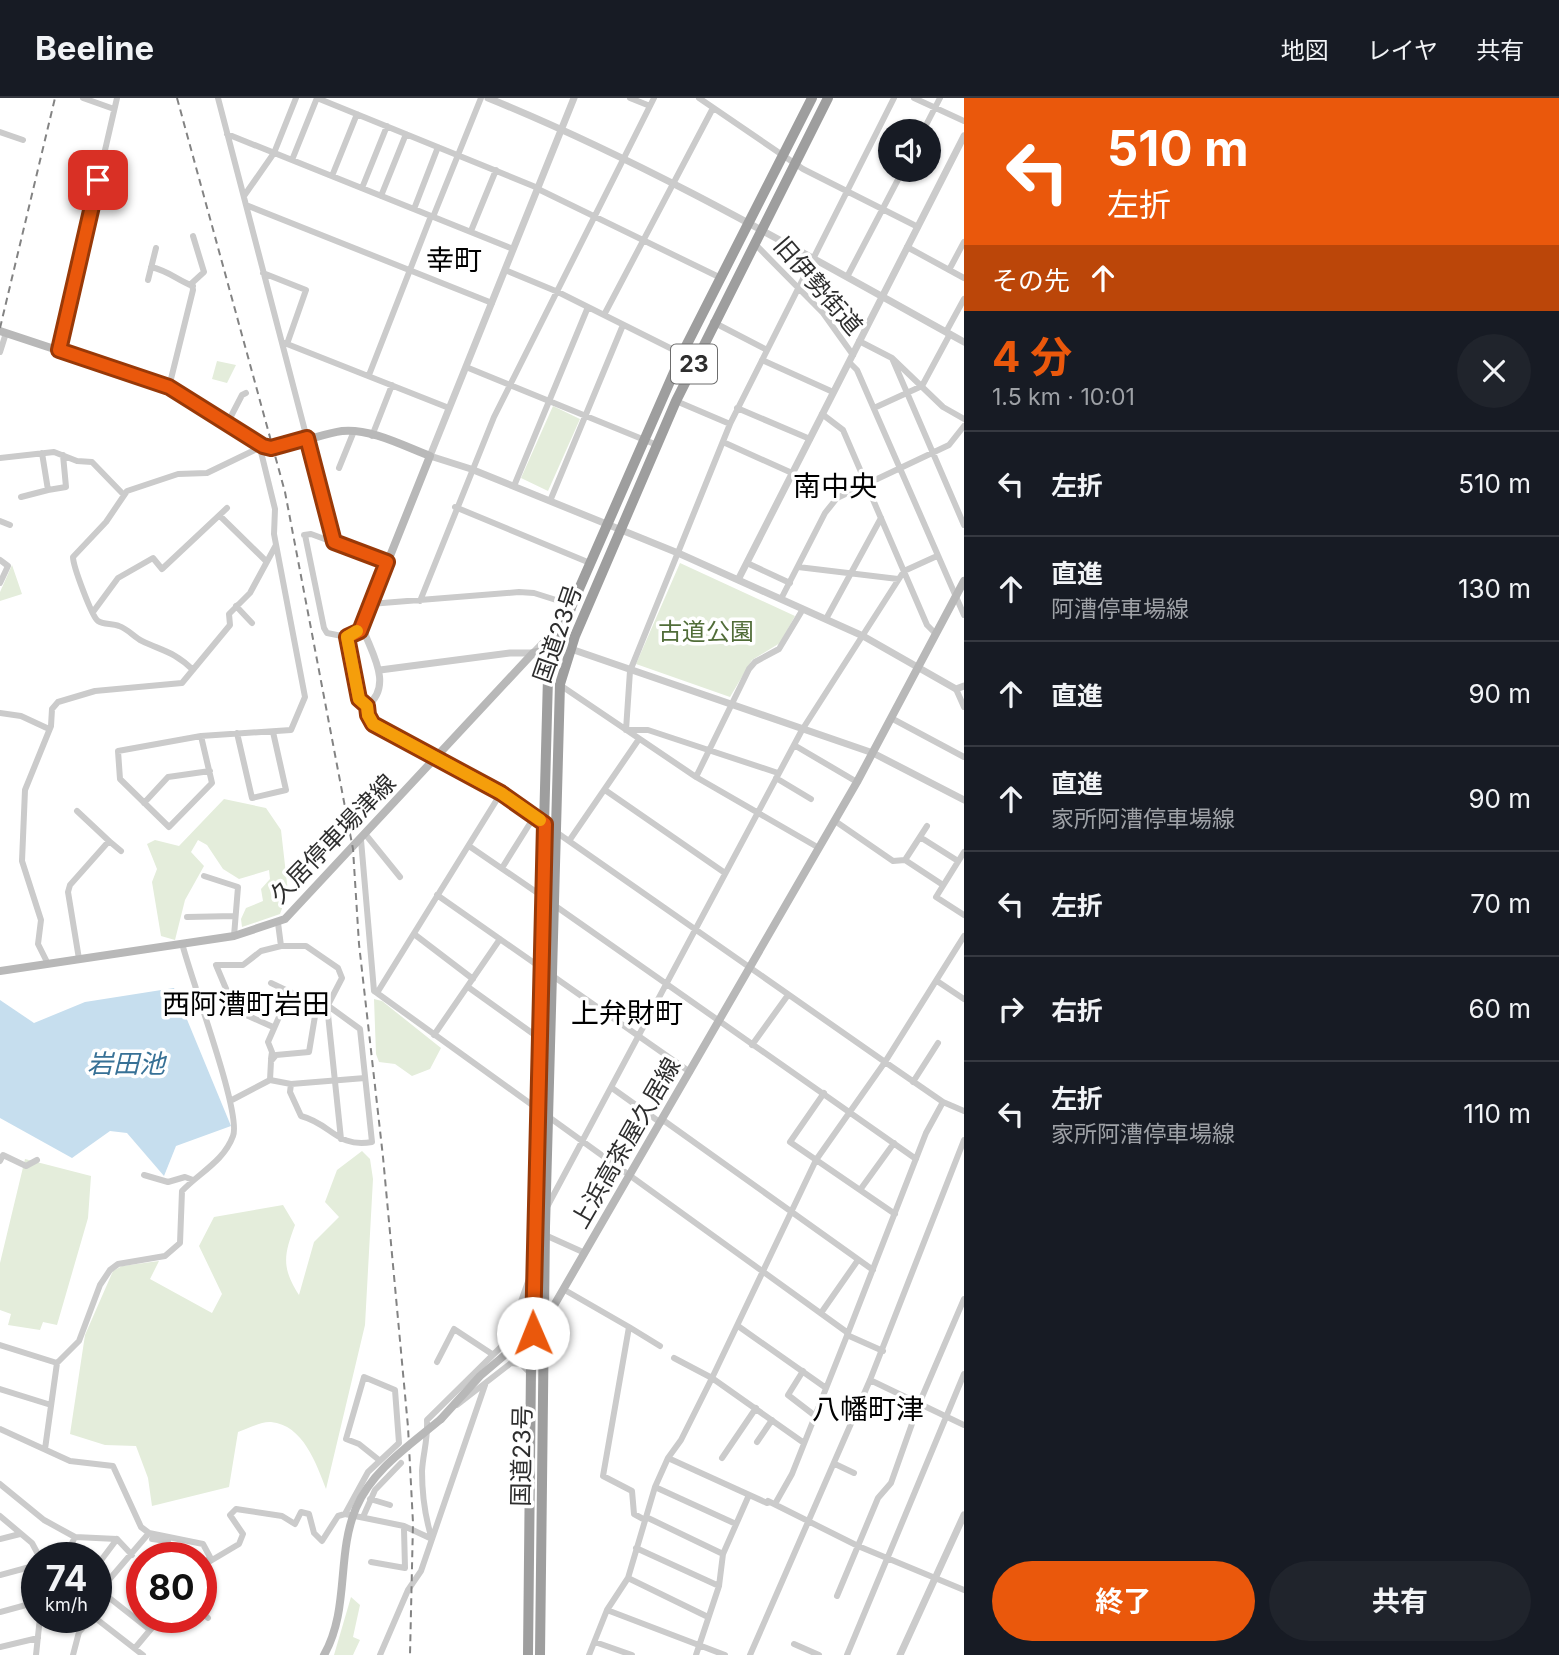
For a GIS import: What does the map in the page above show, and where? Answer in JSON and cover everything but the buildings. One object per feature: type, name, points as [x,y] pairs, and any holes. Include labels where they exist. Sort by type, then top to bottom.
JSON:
[{"type":"highway","name":"国道23号","points":[[528,1655],[532,1271],[548,677],[572,605],[682,354],[812,98]]},
{"type":"highway","name":"国道23号","points":[[540,1655],[545,1235],[560,684],[571,649],[676,401],[713,322],[828,98]]},
{"type":"main road","points":[[3,332],[169,387],[263,446],[271,448],[307,438],[354,431],[430,456],[360,631]]},
{"type":"main road","name":"上浜高茶屋久居線","points":[[324,1655],[335,1631],[351,1523],[360,1500],[388,1464],[444,1416],[481,1376],[545,1321],[835,821],[964,581]]},
{"type":"main road","points":[[533,653],[556,648]]},
{"type":"main road","name":"久居停車場津線","points":[[0,971],[234,936],[278,923],[294,912],[533,653]]},
{"type":"main road","points":[[367,706],[373,724],[436,758]]},
{"type":"street","points":[[82,98],[114,109]]},
{"type":"street","points":[[59,350],[117,98]]},
{"type":"street","points":[[218,98],[334,542]]},
{"type":"street","points":[[244,196],[274,153],[296,98]]},
{"type":"street","points":[[292,160],[317,98],[538,188],[721,278]]},
{"type":"street","points":[[369,376],[481,98]]},
{"type":"street","points":[[488,98],[562,128],[761,230],[964,342]]},
{"type":"street","points":[[574,98],[430,456],[471,469],[678,553],[863,636],[918,668],[960,688],[964,707]]},
{"type":"street","points":[[630,98],[650,106]]},
{"type":"street","points":[[420,601],[494,417],[512,386],[654,98]]},
{"type":"street","points":[[699,98],[795,162],[918,226]]},
{"type":"street","points":[[626,730],[629,671],[730,424],[894,98]]},
{"type":"street","points":[[914,98],[964,121]]},
{"type":"street","points":[[929,119],[940,98]]},
{"type":"street","points":[[604,315],[713,108]]},
{"type":"street","points":[[332,176],[357,114]]},
{"type":"street","points":[[362,188],[387,126]]},
{"type":"street","points":[[0,132],[23,140]]},
{"type":"street","points":[[227,134],[513,248]]},
{"type":"street","points":[[380,195],[406,134]]},
{"type":"street","points":[[738,580],[963,140]]},
{"type":"street","points":[[414,209],[439,147]]},
{"type":"street","points":[[471,231],[496,170]]},
{"type":"street","points":[[847,277],[897,182]]},
{"type":"street","points":[[246,205],[492,303]]},
{"type":"street","points":[[169,387],[192,283],[205,275],[193,236]]},
{"type":"street","points":[[949,270],[964,242]]},
{"type":"street","name":"旧伊勢街道","points":[[754,243],[822,313],[851,358],[964,615]]},
{"type":"street","points":[[907,247],[964,278]]},
{"type":"street","points":[[148,280],[156,248]]},
{"type":"street","points":[[151,267],[171,272],[179,282],[193,286]]},
{"type":"street","points":[[505,270],[558,292],[682,354]]},
{"type":"street","points":[[263,273],[306,290],[284,343]]},
{"type":"street","points":[[874,408],[922,386],[964,299]]},
{"type":"street","points":[[514,486],[588,307]]},
{"type":"street","points":[[713,322],[767,350]]},
{"type":"street","points":[[550,501],[623,324]]},
{"type":"street","points":[[0,352],[3,332]]},
{"type":"street","points":[[859,341],[892,358],[943,407],[964,419]]},
{"type":"street","points":[[284,343],[449,408]]},
{"type":"street","points":[[892,358],[964,526]]},
{"type":"street","points":[[762,360],[833,392]]},
{"type":"street","points":[[466,367],[657,445]]},
{"type":"street","points":[[372,436],[392,385]]},
{"type":"street","points":[[228,422],[242,395],[246,393]]},
{"type":"street","points":[[676,401],[730,424]]},
{"type":"street","points":[[737,408],[810,439]]},
{"type":"street","points":[[822,414],[843,430],[927,625],[936,634]]},
{"type":"street","points":[[781,599],[832,503],[842,494],[865,482],[952,442],[964,426]]},
{"type":"street","points":[[339,468],[354,431]]},
{"type":"street","points":[[723,442],[793,473]]},
{"type":"street","points":[[193,670],[177,654],[144,642],[118,625],[99,622],[90,600],[82,593],[73,559],[106,522],[123,494],[178,474],[207,473],[263,446]]},
{"type":"street","points":[[201,736],[212,783],[169,827],[120,779],[118,751],[201,736],[290,730],[305,697],[276,545],[275,509],[261,452],[263,446]]},
{"type":"street","points":[[0,458],[42,453],[96,463],[123,494]]},
{"type":"street","points":[[42,453],[48,490]]},
{"type":"street","points":[[21,497],[66,487],[63,455]]},
{"type":"street","points":[[456,507],[590,563]]},
{"type":"street","points":[[93,612],[118,578],[153,558],[162,569],[228,509]]},
{"type":"street","points":[[220,516],[266,561]]},
{"type":"street","points":[[826,619],[881,518]]},
{"type":"street","points":[[0,521],[10,525]]},
{"type":"street","points":[[347,637],[359,699],[367,706],[373,702],[381,681],[380,670],[365,634],[360,631],[347,637],[327,633],[324,628],[303,535],[334,542],[387,562]]},
{"type":"street","points":[[48,964],[38,944],[41,920],[22,861],[25,790],[49,729],[52,709],[58,702],[95,691],[182,682],[230,625],[229,614],[250,593],[276,545]]},
{"type":"street","points":[[547,1208],[802,730],[904,571],[937,556]]},
{"type":"street","points":[[0,560],[8,566],[0,583]]},
{"type":"street","points":[[747,563],[790,583]]},
{"type":"street","points":[[798,567],[898,579]]},
{"type":"street","points":[[370,604],[519,592],[534,593],[572,605]]},
{"type":"street","points":[[236,606],[252,623]]},
{"type":"street","points":[[696,777],[750,669],[755,662],[779,649],[803,609]]},
{"type":"street","points":[[533,653],[567,618]]},
{"type":"street","points":[[556,648],[571,649],[873,753],[964,800]]},
{"type":"street","points":[[380,670],[510,653],[533,653],[545,665],[548,677]]},
{"type":"street","points":[[560,684],[696,777],[819,848]]},
{"type":"street","points":[[0,713],[21,716],[49,729]]},
{"type":"street","points":[[891,718],[964,757]]},
{"type":"street","points":[[626,730],[648,730],[710,750],[777,775],[811,799]]},
{"type":"street","points":[[237,733],[252,798],[286,790],[273,732]]},
{"type":"street","points":[[569,841],[639,739]]},
{"type":"street","points":[[794,745],[857,782]]},
{"type":"street","points":[[436,758],[501,793],[913,1082],[943,1102],[964,1111]]},
{"type":"street","points":[[144,803],[168,777],[210,771]]},
{"type":"street","points":[[605,790],[725,873]]},
{"type":"street","points":[[377,993],[501,793]]},
{"type":"street","points":[[77,811],[121,851]]},
{"type":"street","points":[[502,868],[534,817]]},
{"type":"street","points":[[835,821],[893,861],[905,860],[943,885]]},
{"type":"street","points":[[905,860],[927,826]]},
{"type":"street","points":[[364,837],[400,877]]},
{"type":"street","points":[[364,837],[374,991],[631,1174],[848,1334],[883,1351]]},
{"type":"street","points":[[920,837],[958,861]]},
{"type":"street","points":[[79,958],[68,892],[70,885],[109,841]]},
{"type":"street","points":[[469,846],[542,896]]},
{"type":"street","points":[[964,852],[936,897],[964,915]]},
{"type":"street","points":[[204,876],[238,887],[234,936]]},
{"type":"street","points":[[437,895],[690,1072]]},
{"type":"street","points":[[554,905],[916,1159]]},
{"type":"street","points":[[187,917],[235,916]]},
{"type":"street","points":[[278,923],[281,946]]},
{"type":"street","points":[[414,934],[473,979]]},
{"type":"street","points":[[589,1655],[607,1610],[628,1578],[654,1487],[668,1458],[681,1440],[738,1326],[816,1160],[885,1062],[964,936]]},
{"type":"street","points":[[434,1035],[500,939]]},
{"type":"street","points":[[45,1450],[57,1363],[79,1341],[100,1286],[112,1267],[165,1256],[180,1243],[182,1191],[224,1154],[233,1137],[235,1124],[230,1101],[182,943]]},
{"type":"street","points":[[271,1061],[276,1055],[309,1052],[313,1020],[327,1005],[342,978],[338,968],[306,946],[281,946],[261,951],[243,965],[216,965],[235,1010],[274,1027]]},
{"type":"street","points":[[937,981],[964,999]]},
{"type":"street","points":[[271,983],[306,999]]},
{"type":"street","points":[[468,987],[539,1038]]},
{"type":"street","points":[[270,1080],[272,1052],[268,1042],[290,992]]},
{"type":"street","points":[[752,1045],[788,995]]},
{"type":"street","points":[[291,1084],[290,1092],[301,1116],[314,1119],[341,1140],[354,1145],[372,1142],[360,1029],[327,1005]]},
{"type":"street","points":[[327,1005],[341,1140]]},
{"type":"street","points":[[913,1082],[938,1043]]},
{"type":"street","points":[[230,1101],[270,1080],[291,1084],[365,1078]]},
{"type":"street","points":[[612,1088],[873,1270]]},
{"type":"street","points":[[824,1094],[790,1142],[895,1214]]},
{"type":"street","points":[[770,1503],[792,1474],[916,1159],[943,1102]]},
{"type":"street","points":[[750,1655],[883,1351],[964,1140]]},
{"type":"street","points":[[860,1190],[894,1143]]},
{"type":"street","points":[[0,1161],[3,1155],[26,1166],[37,1160]]},
{"type":"street","points":[[144,1175],[168,1182],[185,1177],[193,1180]]},
{"type":"street","points":[[545,1235],[585,1252]]},
{"type":"street","points":[[821,1313],[858,1260]]},
{"type":"street","points":[[432,1539],[425,1514],[423,1484],[428,1443],[427,1420],[507,1341],[532,1271]]},
{"type":"street","points":[[563,1289],[660,1346]]},
{"type":"street","points":[[837,1596],[878,1498],[896,1471],[919,1404],[964,1299]]},
{"type":"street","points":[[512,1325],[545,1338]]},
{"type":"street","points":[[738,1326],[827,1388]]},
{"type":"street","points":[[629,1327],[603,1476],[632,1491],[634,1514],[723,1554]]},
{"type":"street","points":[[437,1362],[454,1329],[492,1354]]},
{"type":"street","points":[[444,1416],[525,1350],[533,1333]]},
{"type":"street","points":[[0,1345],[57,1363]]},
{"type":"street","points":[[674,1358],[712,1378],[804,1443]]},
{"type":"street","points":[[511,1363],[521,1364],[532,1375]]},
{"type":"street","points":[[803,1371],[788,1395],[814,1415]]},
{"type":"street","points":[[847,1655],[944,1416],[964,1374]]},
{"type":"street","points":[[345,1514],[359,1485],[379,1460],[400,1443],[395,1390],[364,1377],[346,1439],[359,1444],[379,1460]]},
{"type":"street","points":[[870,1380],[964,1426]]},
{"type":"street","points":[[380,1655],[408,1590],[421,1571],[485,1385]]},
{"type":"street","points":[[0,1389],[51,1405]]},
{"type":"street","points":[[722,1458],[756,1408]]},
{"type":"street","points":[[757,1443],[772,1420]]},
{"type":"street","points":[[0,1429],[70,1461],[113,1465],[141,1527],[150,1536],[168,1542]]},
{"type":"street","points":[[668,1458],[810,1521],[858,1546],[964,1590]]},
{"type":"street","points":[[363,1517],[370,1499],[401,1463]]},
{"type":"street","points":[[835,1464],[854,1473]]},
{"type":"street","points":[[0,1484],[44,1520],[75,1537],[117,1539],[126,1549]]},
{"type":"street","points":[[654,1487],[736,1524]]},
{"type":"street","points":[[696,1655],[719,1586],[723,1554],[749,1495]]},
{"type":"street","points":[[370,1499],[390,1505]]},
{"type":"street","points":[[217,1557],[239,1544],[243,1534],[230,1515],[236,1509],[282,1516],[295,1524],[302,1512],[309,1514],[317,1539],[322,1541],[338,1516],[345,1514],[404,1526],[404,1529],[432,1539]]},
{"type":"street","points":[[900,1655],[964,1515]]},
{"type":"street","points":[[0,1516],[31,1542]]},
{"type":"street","points":[[371,1562],[405,1568],[404,1529]]},
{"type":"street","points":[[0,1539],[20,1534]]},
{"type":"street","points":[[144,1542],[150,1536]]},
{"type":"street","points":[[150,1536],[190,1542]]},
{"type":"street","points":[[72,1542],[75,1537]]},
{"type":"street","points":[[112,1546],[117,1539]]},
{"type":"street","points":[[636,1548],[719,1586]]},
{"type":"street","points":[[112,1579],[126,1562]]},
{"type":"street","points":[[0,1575],[21,1569]]},
{"type":"street","points":[[628,1578],[708,1617]]},
{"type":"street","points":[[112,1600],[126,1611]]},
{"type":"street","points":[[0,1612],[21,1606]]},
{"type":"street","points":[[607,1610],[726,1655]]},
{"type":"street","points":[[112,1631],[143,1655]]},
{"type":"street","points":[[36,1655],[38,1633]]},
{"type":"street","points":[[73,1655],[79,1633]]},
{"type":"street","points":[[135,1648],[148,1633]]},
{"type":"street","points":[[0,1647],[38,1638]]},
{"type":"street","points":[[595,1643],[632,1655]]},
{"type":"street","points":[[794,1644],[819,1655]]},
{"type":"green space","points":[[217,361],[236,365],[227,383],[212,379]]},
{"type":"green space","points":[[553,406],[580,419],[548,491],[521,478]]},
{"type":"green space","name":"古道公園","points":[[680,563],[795,616],[780,643],[752,660],[730,697],[636,664]]},
{"type":"green space","points":[[12,565],[22,594],[0,601],[0,592]]},
{"type":"green space","points":[[224,799],[266,808],[281,830],[288,892],[280,914],[242,927],[241,919],[246,908],[263,901],[261,889],[270,879],[269,870],[239,879],[223,869],[207,845],[198,840],[191,852],[204,866],[185,900],[175,940],[161,936],[152,882],[157,869],[147,844],[155,840],[179,846]]},
{"type":"green space","points":[[374,999],[382,1001],[441,1048],[430,1069],[412,1076],[395,1064],[379,1062],[376,1054]]},
{"type":"green space","points":[[362,1151],[370,1159],[373,1179],[365,1325],[326,1489],[313,1457],[300,1438],[282,1425],[267,1422],[238,1432],[229,1487],[152,1506],[148,1478],[136,1446],[105,1445],[70,1434],[85,1335],[113,1271],[122,1266],[159,1261],[150,1279],[212,1313],[222,1294],[199,1246],[214,1217],[283,1205],[295,1225],[286,1261],[289,1276],[299,1295],[314,1242],[339,1217],[325,1202],[337,1170]]},
{"type":"green space","points":[[25,1159],[91,1176],[88,1218],[57,1325],[43,1322],[40,1330],[8,1325],[11,1314],[0,1310],[0,1263]]},
{"type":"green space","points":[[351,1597],[360,1605],[353,1637],[360,1640],[353,1655],[334,1655]]},
{"type":"water","name":"岩田池","points":[[174,988],[231,1126],[176,1146],[164,1176],[127,1133],[110,1131],[72,1158],[0,1118],[0,1000],[34,1023],[85,1002]]},
{"type":"railway","points":[[0,328],[55,98]]},
{"type":"railway","points":[[177,98],[285,492],[353,849],[359,944],[383,1157],[408,1427],[413,1523],[410,1655]]},
{"type":"slow traffic","points":[[357,631],[347,637],[359,699],[367,706],[373,724],[501,793],[540,820]]},
{"type":"district","name":"幸町","points":[[454,260]]},
{"type":"district","name":"南中央","points":[[835,486]]},
{"type":"district","name":"西阿漕町岩田","points":[[246,1004]]},
{"type":"district","name":"上弁財町","points":[[627,1013]]},
{"type":"district","name":"八幡町津","points":[[868,1409]]},
{"type":"route","points":[[98,180],[59,350],[169,387],[263,446],[271,448],[307,438],[334,542],[387,562],[360,631],[347,637],[359,699],[367,706],[373,724],[501,793],[545,824],[532,1271],[533,1333]]}]
